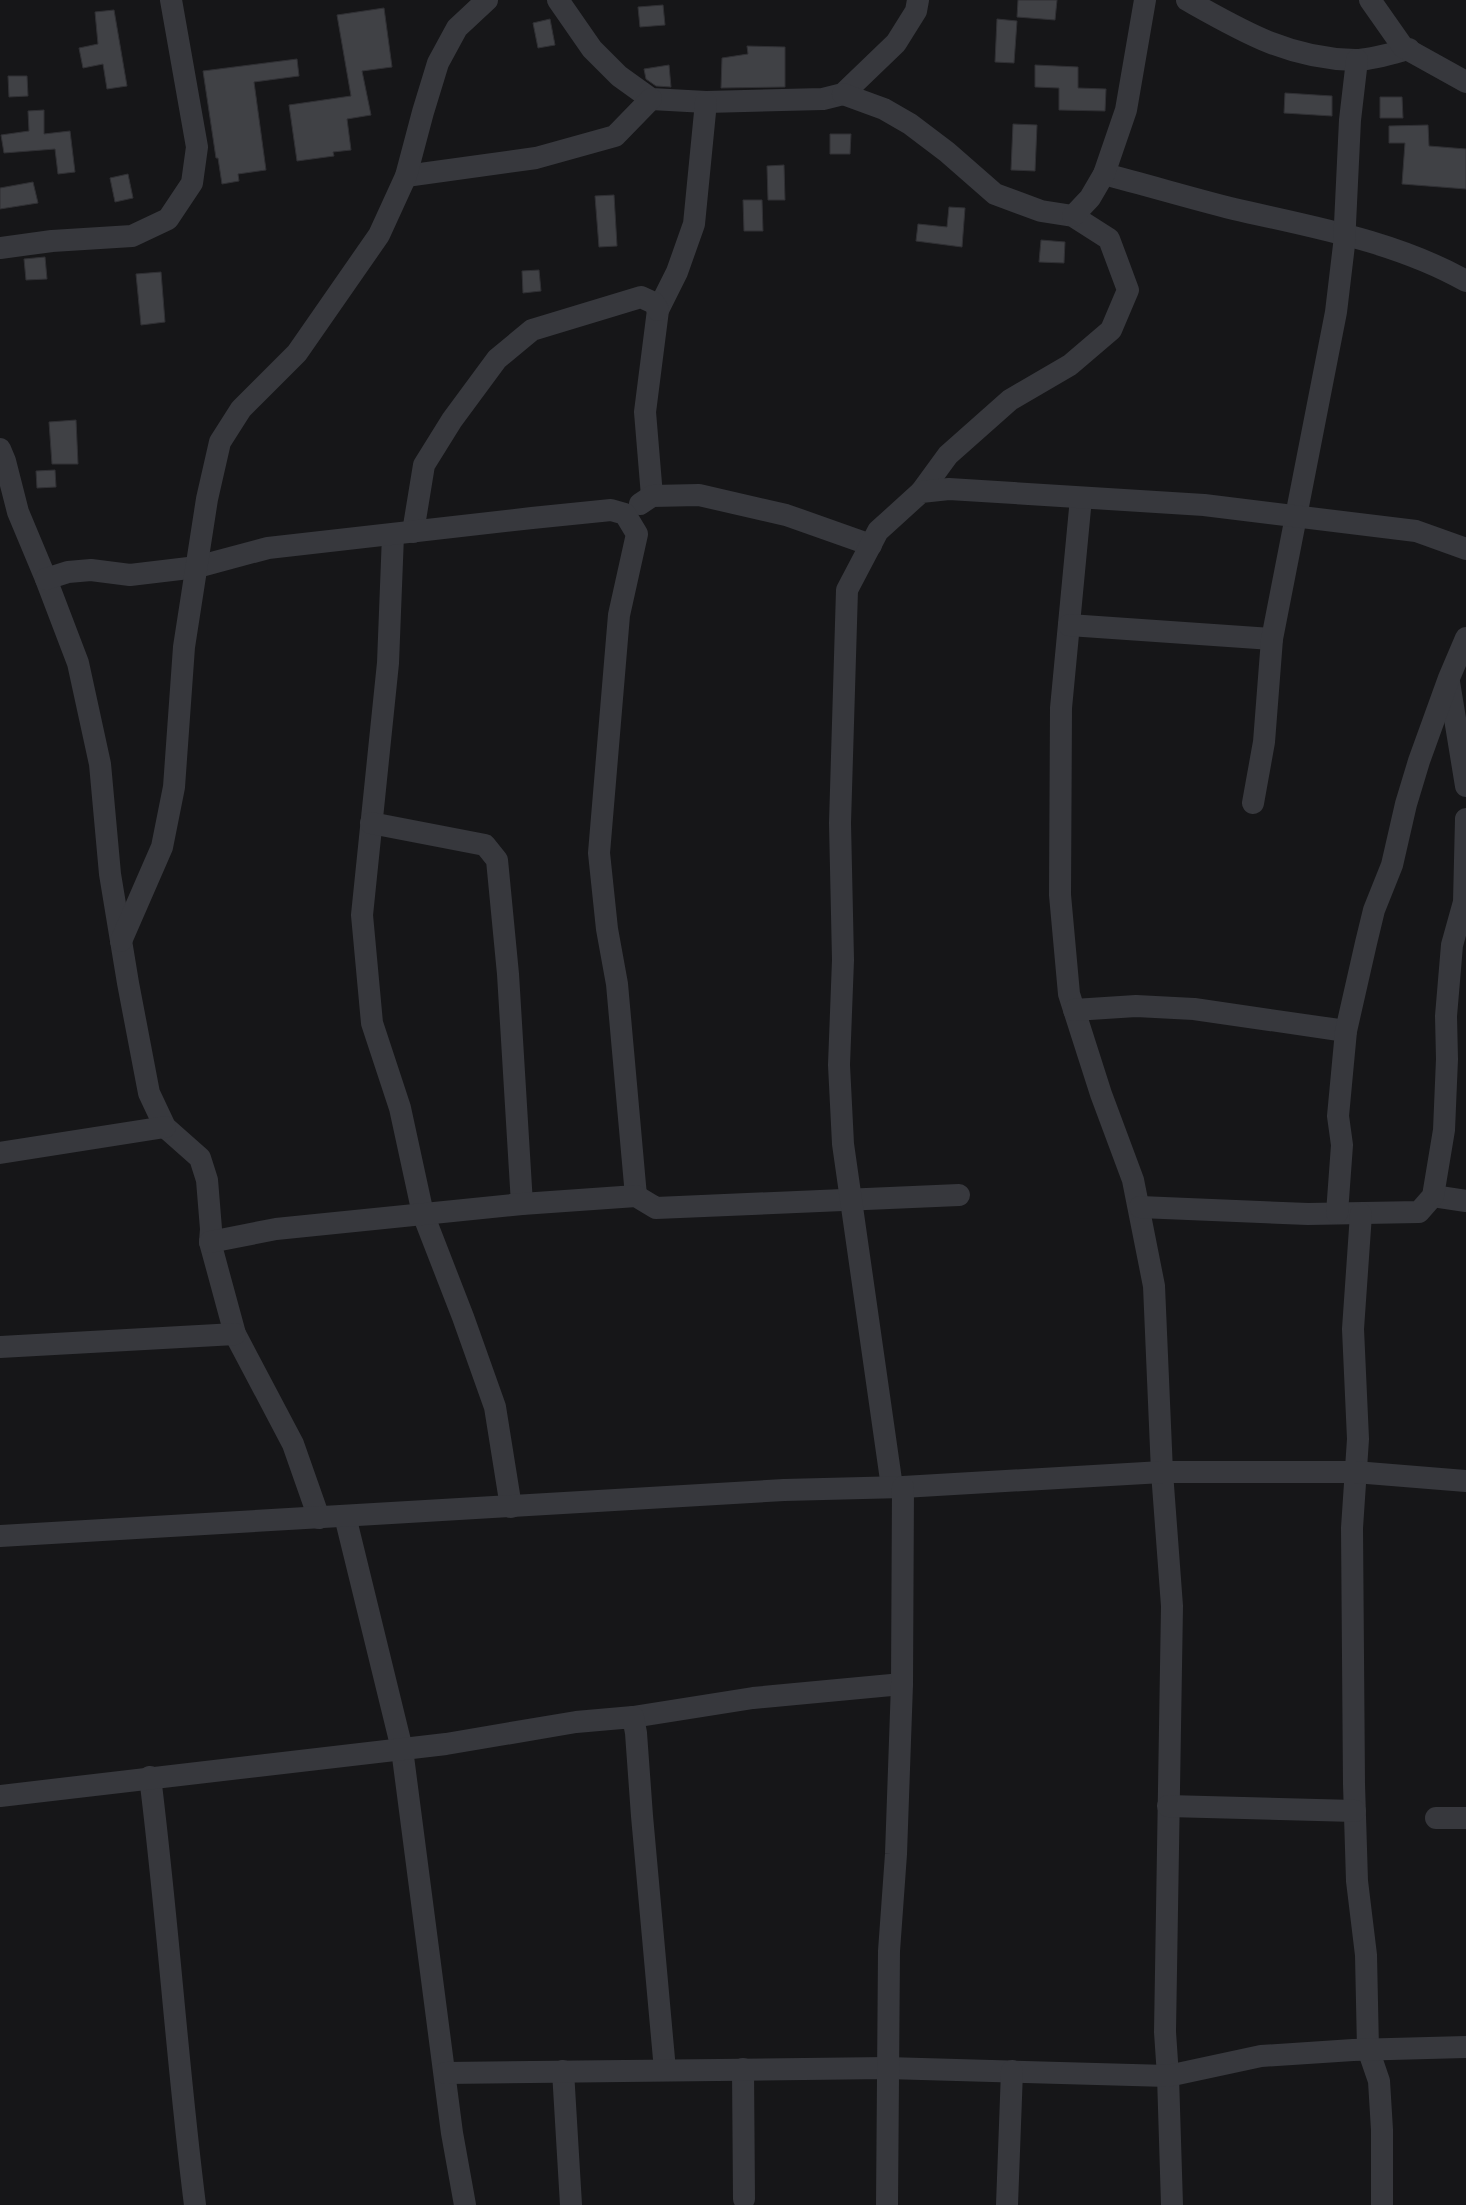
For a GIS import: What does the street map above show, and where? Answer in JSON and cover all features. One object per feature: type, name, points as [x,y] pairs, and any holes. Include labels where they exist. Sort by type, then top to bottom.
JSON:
[{"type":"street","points":[[0,248],[52,241],[132,236],[168,219],[192,184],[197,148],[171,0]]},
{"type":"street","points":[[121,941],[162,847],[171,804],[174,787],[184,647],[207,499],[220,442],[241,409],[297,353],[379,235],[406,176],[438,64],[457,28],[487,0]]},
{"type":"street","points":[[558,0],[592,49],[619,76],[651,99],[706,102],[823,99],[843,94],[896,43],[916,11],[918,0]]},
{"type":"street","points":[[1073,216],[1090,198],[1104,174],[1126,110],[1145,0]]},
{"type":"street","points":[[1186,0],[1253,37],[1305,54],[1357,60],[1408,49]]},
{"type":"street","points":[[1370,0],[1404,47],[1466,82]]},
{"type":"street","points":[[1254,804],[1264,742],[1272,640],[1336,312],[1345,234],[1350,120],[1357,60]]},
{"type":"street","points":[[843,94],[884,109],[910,124],[947,152],[995,194],[1041,211],[1073,216],[1109,239],[1128,290],[1111,330],[1070,365],[1010,400],[948,455],[921,492],[878,531],[847,590],[840,823],[843,960],[839,1065],[843,1144],[850,1199],[898,1487],[902,1684],[896,1854],[890,1951],[887,2068],[887,2205]]},
{"type":"street","points":[[406,176],[536,158],[615,136],[651,99]]},
{"type":"street","points":[[652,496],[645,412],[658,310],[677,272],[694,224],[706,102]]},
{"type":"street","points":[[1104,174],[1232,208],[1345,234],[1446,270],[1466,281]]},
{"type":"street","points":[[511,1507],[495,1407],[464,1317],[423,1214],[400,1108],[372,1023],[362,915],[403,534],[424,464],[452,420],[497,359],[532,330],[641,297],[654,303],[658,310]]},
{"type":"street","points":[[2,457],[18,512],[46,578],[78,663],[100,764],[110,874],[149,1093],[165,1127],[200,1158],[207,1180],[211,1229],[210,1242],[235,1334],[293,1444],[319,1518]]},
{"type":"street","points":[[921,492],[949,489],[1204,505],[1416,531],[1466,549]]},
{"type":"street","points":[[624,514],[652,496],[699,495],[786,514],[871,545]]},
{"type":"street","points":[[1081,498],[1061,708],[1060,895],[1069,994],[1140,1206],[1154,1286],[1162,1472],[1172,1606],[1165,2032],[1172,2205]]},
{"type":"street","points":[[46,578],[68,572],[91,570],[130,575],[197,568],[268,548],[611,510],[624,514],[637,534],[619,615],[600,853],[607,929],[617,984],[636,1196]]},
{"type":"street","points":[[1069,625],[1272,640]]},
{"type":"street","points":[[1337,1213],[1342,1145],[1338,1116],[1346,1032],[1374,910],[1392,865],[1406,804],[1449,678],[1466,638]]},
{"type":"street","points":[[1449,678],[1466,786]]},
{"type":"street","points":[[1140,1206],[1308,1214],[1361,1214],[1419,1212],[1433,1196],[1444,1130],[1447,1059],[1446,1016],[1452,944],[1464,902],[1466,819]]},
{"type":"street","points":[[371,823],[485,845],[497,860],[508,974],[522,1204]]},
{"type":"street","points":[[1074,1010],[1136,1006],[1194,1009],[1346,1032]]},
{"type":"street","points":[[0,1153],[165,1127]]},
{"type":"street","points":[[210,1242],[276,1229],[522,1204],[636,1196],[656,1208],[959,1195]]},
{"type":"street","points":[[1433,1196],[1466,1202]]},
{"type":"street","points":[[1361,1214],[1353,1328],[1358,1439],[1352,1528],[1355,1811],[1357,1881],[1366,1955],[1368,2049],[1379,2082],[1382,2130],[1382,2205]]},
{"type":"street","points":[[0,1347],[235,1334]]},
{"type":"street","points":[[0,1536],[784,1490],[898,1487],[1162,1472],[1355,1472],[1466,1481]]},
{"type":"street","points":[[345,1516],[402,1749],[452,2133],[465,2205]]},
{"type":"street","points":[[0,1796],[150,1777],[446,1744],[576,1722],[633,1717],[753,1698],[902,1684]]},
{"type":"street","points":[[633,1717],[636,1732],[666,2070]]},
{"type":"street","points":[[150,1777],[164,1885],[183,2113],[195,2205]]},
{"type":"street","points":[[1168,1806],[1355,1811]]},
{"type":"street","points":[[1436,1818],[1466,1818]]},
{"type":"street","points":[[445,2073],[887,2068],[1168,2076],[1261,2056],[1368,2049],[1466,2047]]},
{"type":"street","points":[[743,2069],[744,2199]]},
{"type":"street","points":[[1007,2205],[1012,2071]]},
{"type":"street","points":[[563,2072],[571,2205]]},
{"type":"building","points":[[1018,0],[1057,0],[1055,20],[1017,17]]},
{"type":"building","points":[[663,5],[665,25],[640,27],[638,7]]},
{"type":"building","points":[[384,8],[392,67],[362,71],[371,115],[347,119],[351,150],[333,152],[334,156],[297,161],[289,105],[351,96],[337,15]]},
{"type":"building","points":[[114,10],[127,86],[107,89],[103,64],[83,68],[79,48],[98,44],[95,12]]},
{"type":"building","points":[[550,19],[555,45],[538,48],[533,23]]},
{"type":"building","points":[[997,19],[1017,21],[1014,63],[995,62]]},
{"type":"building","points":[[747,46],[785,47],[785,87],[721,88],[722,58],[748,54]]},
{"type":"building","points":[[297,59],[299,76],[254,82],[266,170],[238,174],[239,181],[222,184],[218,158],[216,158],[203,71]]},
{"type":"building","points":[[669,65],[671,87],[656,86],[646,79],[644,69]]},
{"type":"building","points":[[1035,65],[1078,67],[1078,88],[1106,89],[1105,111],[1059,110],[1059,88],[1035,87]]},
{"type":"building","points":[[8,76],[27,76],[28,96],[9,97]]},
{"type":"building","points":[[1285,93],[1332,96],[1332,116],[1284,113]]},
{"type":"building","points":[[1380,97],[1402,97],[1403,118],[1380,118]]},
{"type":"building","points":[[44,110],[44,134],[70,131],[75,172],[58,174],[55,149],[4,153],[1,135],[29,131],[28,111]]},
{"type":"building","points":[[1013,124],[1037,125],[1035,171],[1011,170]]},
{"type":"building","points":[[1428,125],[1429,146],[1466,149],[1466,189],[1402,184],[1405,143],[1389,143],[1389,126]]},
{"type":"building","points":[[830,134],[851,134],[850,154],[830,154]]},
{"type":"building","points":[[784,165],[785,200],[768,200],[767,166]]},
{"type":"building","points":[[128,174],[133,198],[115,202],[110,178]]},
{"type":"building","points":[[33,182],[38,203],[0,209],[0,188]]},
{"type":"building","points":[[614,195],[617,246],[599,247],[595,196]]},
{"type":"building","points":[[743,200],[762,200],[763,231],[744,231]]},
{"type":"building","points":[[949,207],[965,208],[962,247],[916,241],[918,224],[947,227]]},
{"type":"building","points":[[1041,240],[1065,242],[1064,263],[1039,262]]},
{"type":"building","points":[[45,257],[47,279],[26,280],[24,259]]},
{"type":"building","points":[[539,270],[541,291],[523,293],[522,271]]},
{"type":"building","points":[[161,272],[165,322],[141,325],[136,274]]},
{"type":"building","points":[[76,420],[78,464],[52,464],[49,422]]},
{"type":"building","points":[[55,470],[56,487],[37,488],[36,471]]}]
